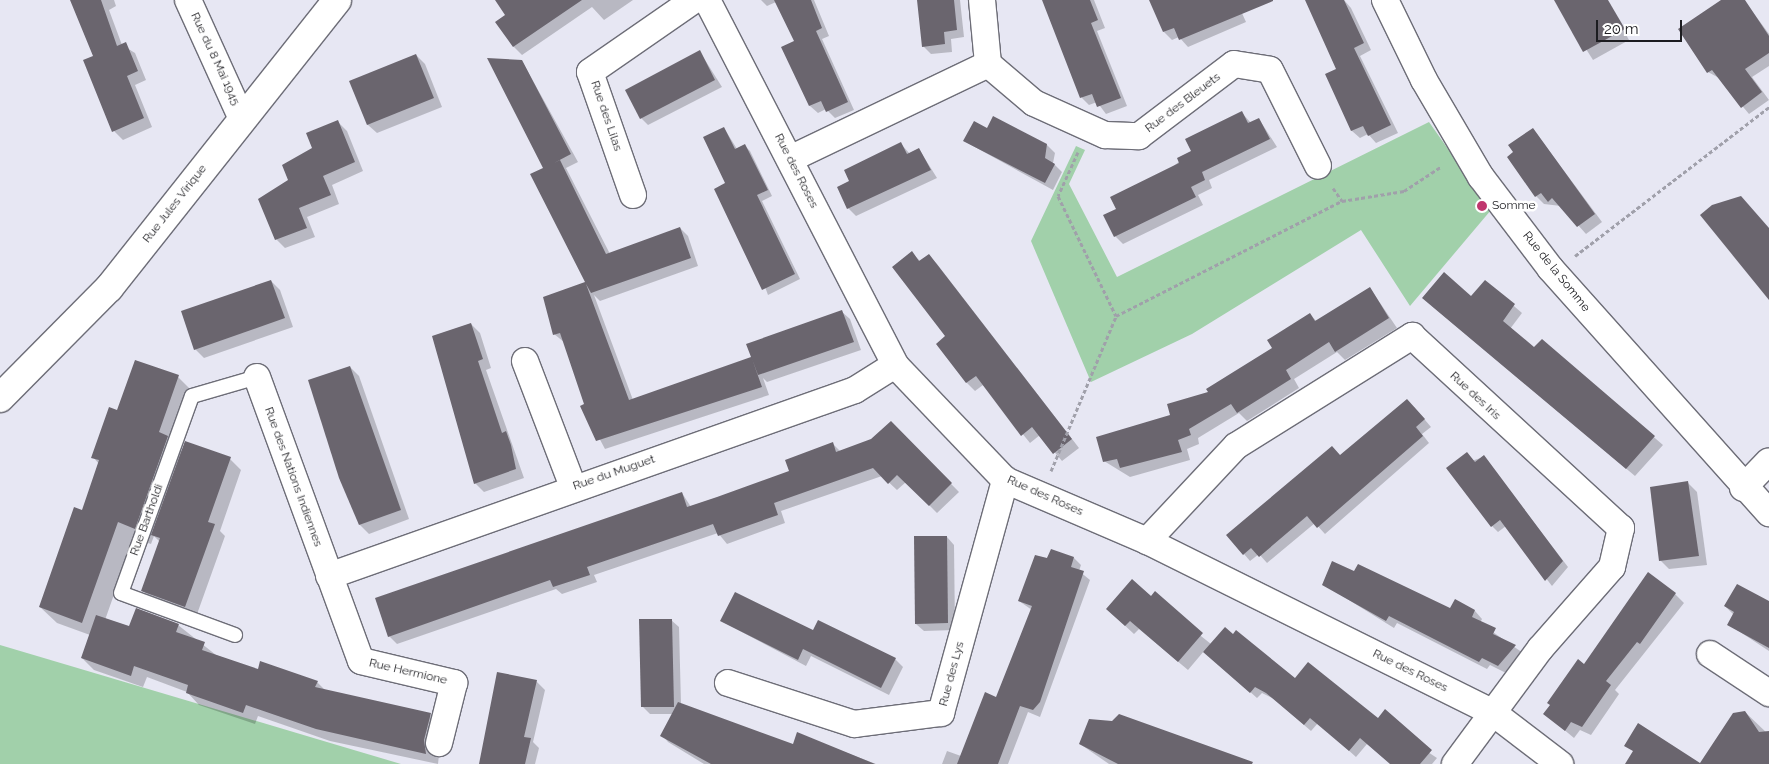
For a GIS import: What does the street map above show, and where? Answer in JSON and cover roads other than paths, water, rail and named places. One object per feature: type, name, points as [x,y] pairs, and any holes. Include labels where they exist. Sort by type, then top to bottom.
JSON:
[{"type":"street","name":"Rue du 8 Mai 1945","points":[[188,0],[242,119]]},
{"type":"street","name":"Rue Jules Virique","points":[[0,398],[109,288],[338,0]]},
{"type":"street","name":"Rue des Lilas","points":[[633,196],[590,72],[694,0]]},
{"type":"street","name":"Rue des Roses","points":[[707,0],[895,365],[1005,480],[1148,541],[1492,712],[1560,764]]},
{"type":"street","points":[[790,160],[988,64],[982,0]]},
{"type":"street","name":"Rue de la Somme","points":[[1385,0],[1424,80],[1466,150],[1550,268],[1743,488],[1769,512]]},
{"type":"street","name":"Rue des Bleuets","points":[[988,64],[1034,103],[1105,135],[1139,136],[1234,64],[1270,70],[1318,166]]},
{"type":"street","name":"Rue des Iris","points":[[1148,541],[1236,446],[1412,336],[1621,528],[1612,567],[1492,712]]},
{"type":"street","points":[[525,362],[573,487]]},
{"type":"street","name":"Rue du Muguet","points":[[329,576],[573,487],[855,390],[895,365]]},
{"type":"street","name":"Rue des Nations Indiennes","points":[[257,377],[329,576]]},
{"type":"street","points":[[1743,488],[1769,461]]},
{"type":"street","name":"Rue des Lys","points":[[728,683],[854,724],[941,713],[1005,480]]},
{"type":"street","name":"Rue Hermione","points":[[329,576],[361,661],[454,683],[439,743]]},
{"type":"street","points":[[1710,654],[1769,693]]},
{"type":"street","points":[[1455,764],[1492,712]]},
{"type":"lane","name":"Rue Bartholdi","points":[[235,635],[121,592],[192,396],[257,377]]},
{"type":"place","name":"Somme","points":[[1482,206]]}]
